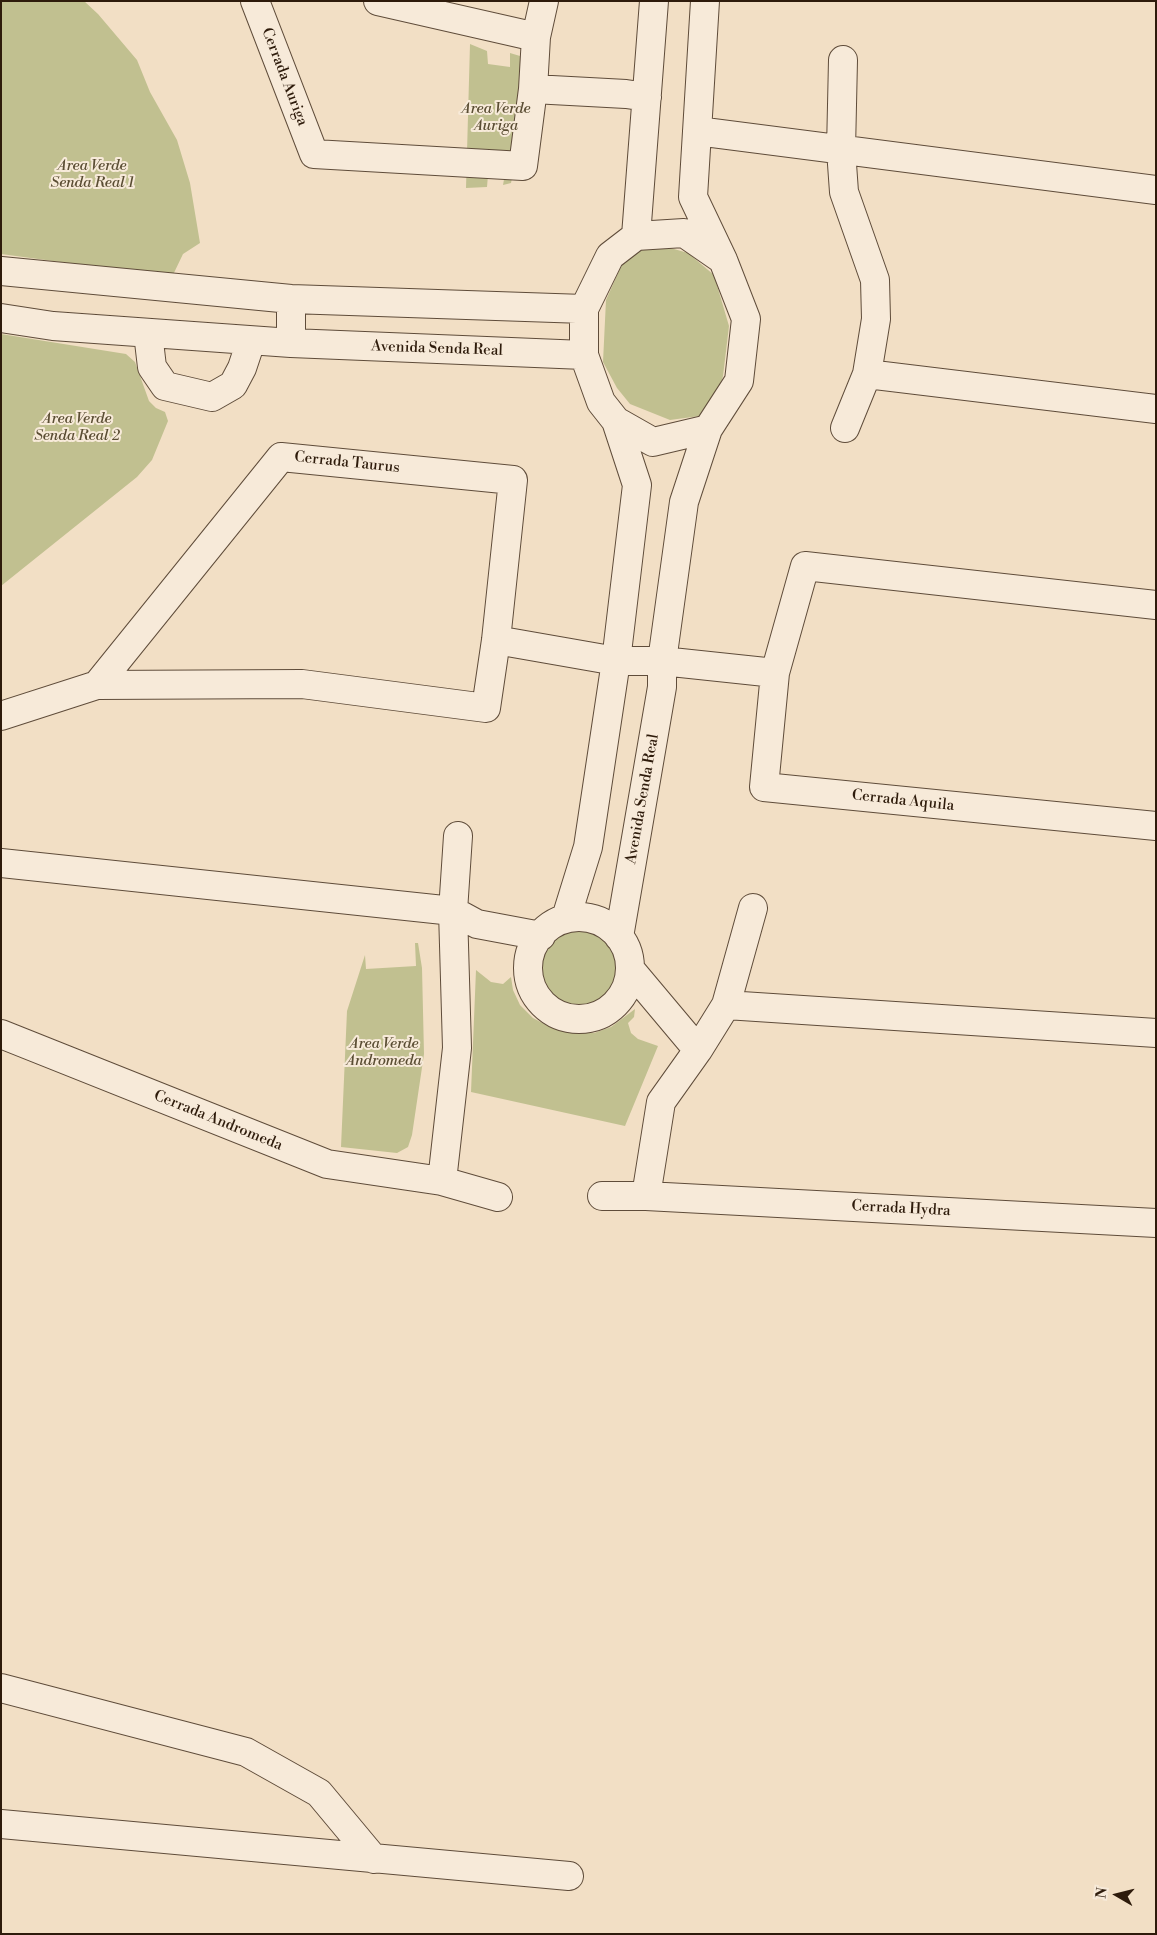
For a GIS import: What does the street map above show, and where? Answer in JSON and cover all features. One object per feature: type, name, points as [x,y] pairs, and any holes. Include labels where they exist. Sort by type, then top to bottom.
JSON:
[{"type":"street","name":"Cerrada Auriga","points":[[255,1],[314,154],[523,166],[533,89]]},
{"type":"street","points":[[378,1],[536,37]]},
{"type":"street","points":[[544,1],[536,37],[533,89],[626,94],[647,97]]},
{"type":"street","points":[[636,236],[654,1]]},
{"type":"street","name":"Avenida Senda Real","points":[[619,937],[662,687],[662,662],[684,502],[708,428],[739,380],[746,319],[723,260],[693,197],[705,1]]},
{"type":"street","points":[[843,60],[841,150],[844,192],[875,280],[876,319],[867,374],[846,428]]},
{"type":"street","points":[[697,131],[1156,190]]},
{"type":"street","points":[[566,918],[588,847],[616,661],[637,485],[616,421],[601,402],[584,355],[584,309],[610,256],[636,236],[684,233],[723,260]]},
{"type":"street","points":[[1,271],[291,299],[584,309]]},
{"type":"street","points":[[291,299],[291,343]]},
{"type":"street","name":"Avenida Senda Real","points":[[1,318],[53,326],[291,343],[584,355]]},
{"type":"street","points":[[148,333],[152,367],[165,386],[212,397],[233,385],[242,368],[251,340]]},
{"type":"street","points":[[867,374],[1156,409]]},
{"type":"street","points":[[616,421],[653,442],[708,428]]},
{"type":"street","name":"Cerrada Taurus","points":[[1,716],[97,685],[302,684],[486,708],[496,640],[513,480],[281,457],[97,685]]},
{"type":"street","name":"Cerrada Aquila","points":[[1156,605],[805,566],[775,673],[764,787],[1156,826]]},
{"type":"street","points":[[496,640],[616,661],[662,662],[775,673]]},
{"type":"street","points":[[442,1182],[457,1048],[452,911],[458,836]]},
{"type":"street","points":[[1,863],[452,911],[477,924],[541,936]]},
{"type":"street","points":[[646,1196],[661,1102],[698,1050],[726,1005],[753,908]]},
{"type":"street","points":[[573,916],[592,919],[607,926],[619,937],[627,952],[630,968],[627,985],[619,1000],[607,1011],[591,1018],[575,1019],[558,1015],[545,1006],[534,992],[529,976],[529,959],[533,947],[541,936],[557,921],[566,918],[573,916]]},
{"type":"street","points":[[630,968],[698,1050]]},
{"type":"street","points":[[726,1005],[1156,1033]]},
{"type":"street","name":"Cerrada Andromeda","points":[[1,1034],[327,1164],[442,1182],[498,1197]]},
{"type":"street","name":"Cerrada Hydra","points":[[602,1196],[646,1196],[1156,1223]]},
{"type":"street","points":[[1,1688],[246,1752],[319,1793],[374,1859]]},
{"type":"street","points":[[1,1824],[570,1876]]},
{"type":"green space","name":"Area Verde Senda Real 1","points":[[1,1],[84,1],[98,14],[137,60],[150,92],[177,140],[190,183],[200,243],[183,254],[172,277],[1,254]]},
{"type":"green space","name":"Area Verde Auriga","points":[[470,44],[487,51],[488,64],[510,67],[510,53],[520,56],[524,118],[511,183],[503,185],[505,174],[488,175],[487,187],[466,188]]},
{"type":"green space","points":[[646,241],[688,253],[714,275],[729,326],[723,376],[716,400],[707,415],[670,420],[630,404],[617,388],[603,362],[606,300],[623,262]]},
{"type":"green space","name":"Area Verde Senda Real 2","points":[[1,334],[126,354],[135,362],[149,401],[156,408],[165,412],[168,421],[152,460],[137,477],[1,586]]},
{"type":"green space","points":[[572,922],[586,922],[600,928],[611,939],[621,959],[622,971],[612,992],[592,1008],[581,1010],[565,1008],[543,998],[539,992],[533,970],[538,945],[545,934]]},
{"type":"green space","name":"Area Verde Andromeda","points":[[415,943],[418,943],[422,968],[424,1054],[412,1135],[408,1147],[397,1153],[341,1147],[347,1011],[365,955],[366,969],[416,966]]},
{"type":"green space","points":[[476,970],[491,982],[503,984],[511,977],[513,990],[520,1005],[533,1018],[552,1028],[594,1033],[611,1027],[635,1009],[634,1017],[628,1023],[631,1033],[638,1039],[658,1046],[625,1126],[471,1092]]}]
